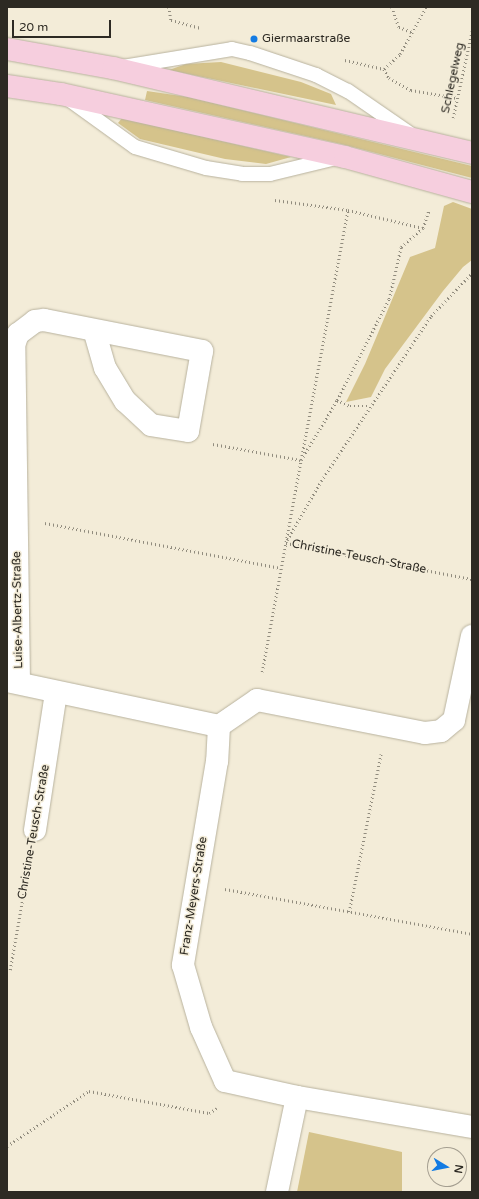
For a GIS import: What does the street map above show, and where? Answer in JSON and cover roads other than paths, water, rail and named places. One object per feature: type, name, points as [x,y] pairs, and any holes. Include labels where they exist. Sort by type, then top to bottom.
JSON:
[{"type":"main road","points":[[7,49],[113,68],[419,139],[472,153]]},
{"type":"main road","points":[[7,86],[61,94],[345,157],[472,192]]},
{"type":"street","name":"Luise-Albertz-Straße","points":[[13,682],[17,518],[14,345],[18,334],[35,321],[44,320],[71,324],[95,332],[202,351],[188,431],[152,425],[125,401],[105,368],[95,332]]},
{"type":"street","points":[[13,682],[56,693],[218,726],[257,700],[425,733],[441,731],[454,720],[472,636]]},
{"type":"street","name":"Christine-Teusch-Straße","points":[[35,830],[56,693]]},
{"type":"street","name":"Franz-Meyers-Straße","points":[[218,726],[217,761],[182,965],[201,1027],[225,1081],[297,1097]]},
{"type":"street","points":[[277,1192],[297,1097],[472,1127]]},
{"type":"lane","points":[[113,68],[232,49],[250,53],[316,75],[348,91],[419,139]]},
{"type":"lane","points":[[61,94],[135,147],[206,168],[242,174],[270,174],[345,157]]},
{"type":"place","name":"Giermaarstraße","points":[[254,39]]}]
